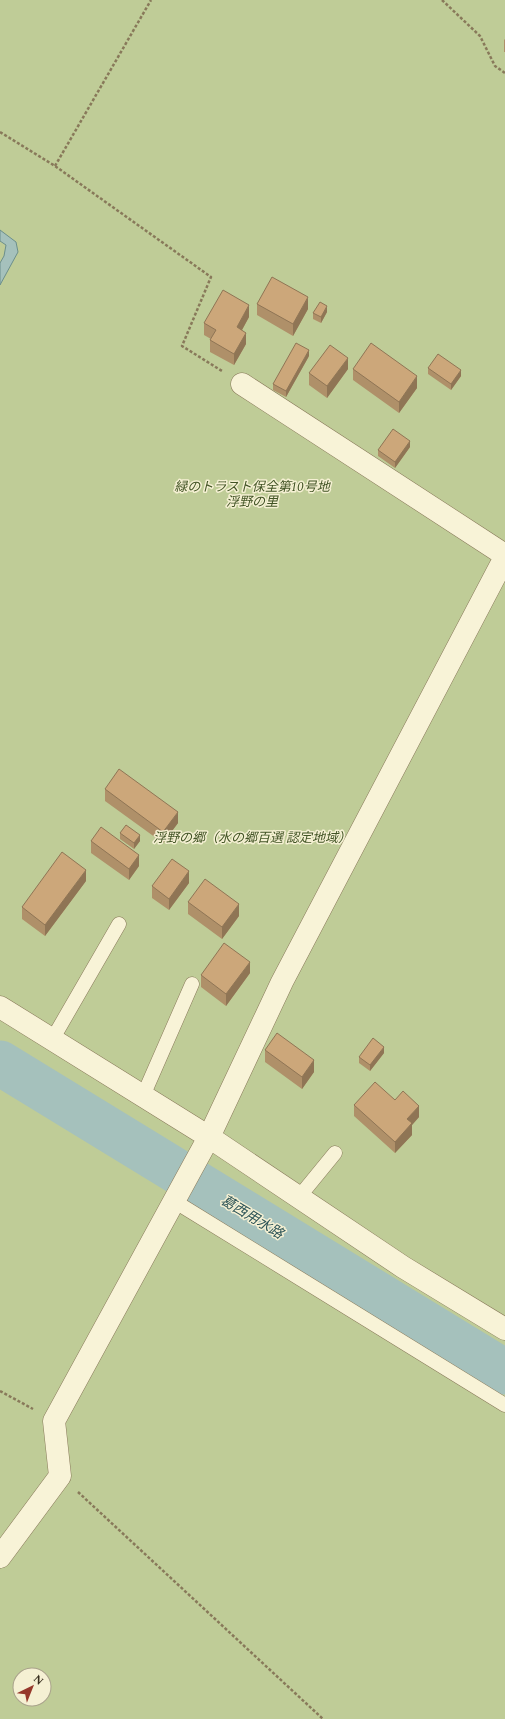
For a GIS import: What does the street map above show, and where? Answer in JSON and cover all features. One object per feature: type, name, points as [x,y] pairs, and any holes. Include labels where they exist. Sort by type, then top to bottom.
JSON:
[{"type":"street","points":[[0,1557],[60,1476],[54,1421],[205,1144],[282,982],[505,556],[242,384]]},
{"type":"street","points":[[0,1007],[142,1096],[205,1144],[299,1197],[404,1267],[505,1329]]},
{"type":"lane","points":[[52,1040],[119,924]]},
{"type":"lane","points":[[142,1096],[192,984]]},
{"type":"lane","points":[[299,1197],[335,1153]]},
{"type":"lane","points":[[176,1197],[505,1405]]},
{"type":"path","points":[[55,166],[151,0]]},
{"type":"path","points":[[442,0],[480,36],[495,66],[505,73]]},
{"type":"path","points":[[0,132],[55,166],[211,277],[182,346],[242,384]]},
{"type":"path","points":[[0,1391],[54,1421]]},
{"type":"path","points":[[60,1476],[323,1719]]},
{"type":"green space","name":"緑のトラスト保全第10号地 浮野の里","points":[[0,0],[505,0],[505,1719],[0,1719]]},
{"type":"water","points":[[0,230],[16,242],[18,252],[0,285],[0,263],[4,256],[6,245],[0,241]]},
{"type":"building","points":[[272,277],[308,297],[293,324],[257,304]]},
{"type":"building","points":[[223,290],[249,305],[237,327],[246,333],[234,354],[210,340],[216,330],[204,323]]},
{"type":"building","points":[[320,302],[327,306],[321,317],[313,313]]},
{"type":"building","points":[[296,343],[309,350],[286,391],[273,384]]},
{"type":"building","points":[[371,343],[417,376],[399,402],[353,369]]},
{"type":"building","points":[[330,345],[348,358],[327,386],[309,373]]},
{"type":"building","points":[[438,354],[461,370],[451,384],[428,368]]},
{"type":"building","points":[[393,429],[410,441],[395,462],[378,450]]},
{"type":"building","points":[[119,769],[178,812],[163,832],[105,789]]},
{"type":"building","points":[[126,825],[140,835],[134,843],[120,833]]},
{"type":"building","points":[[101,827],[139,855],[129,869],[91,841]]},
{"type":"building","points":[[62,852],[86,870],[45,925],[22,907]]},
{"type":"building","points":[[172,859],[189,871],[169,899],[152,886]]},
{"type":"building","points":[[205,879],[239,904],[222,927],[188,902]]},
{"type":"building","points":[[224,943],[250,962],[226,994],[201,975]]},
{"type":"building","points":[[277,1033],[314,1060],[302,1077],[265,1050]]},
{"type":"building","points":[[373,1038],[384,1047],[370,1065],[359,1057]]},
{"type":"building","points":[[375,1082],[395,1100],[403,1091],[419,1106],[407,1119],[412,1123],[395,1142],[354,1105]]},
{"type":"waterway","name":"葛西用水路","points":[[0,1063],[505,1372]]},
{"type":"park label","name":"浮野の郷（水の郷百選 認定地域）","points":[[252,838]]}]
